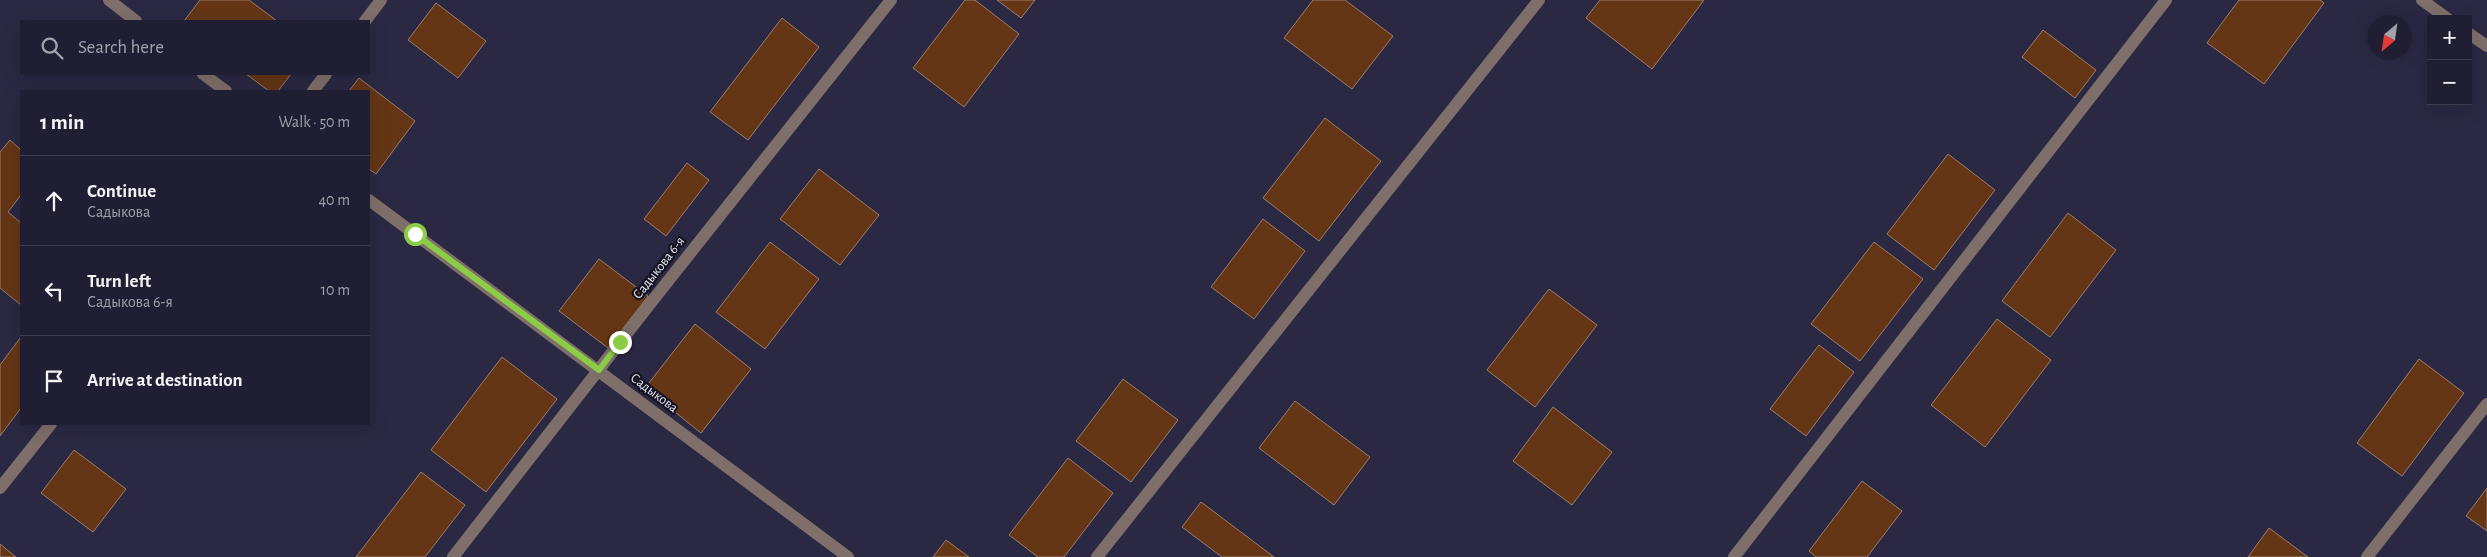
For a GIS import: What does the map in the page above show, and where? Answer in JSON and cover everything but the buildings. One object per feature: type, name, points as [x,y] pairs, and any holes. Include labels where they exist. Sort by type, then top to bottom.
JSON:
[{"type":"street","points":[[109,0],[135,20]]},
{"type":"street","points":[[366,20],[381,0]]},
{"type":"street","name":"Садыкова 6-я","points":[[453,557],[891,0]]},
{"type":"street","points":[[1097,557],[1539,0]]},
{"type":"street","points":[[1734,557],[2166,0]]},
{"type":"street","points":[[2422,0],[2443,15]]},
{"type":"street","points":[[2472,36],[2487,46]]},
{"type":"street","points":[[204,75],[225,90]]},
{"type":"street","points":[[314,90],[325,75]]},
{"type":"street","name":"Садыкова","points":[[370,201],[848,557]]},
{"type":"street","points":[[2367,557],[2487,404]]},
{"type":"street","points":[[0,488],[50,425]]},
{"type":"route","points":[[415,234],[599,370],[620,342]]}]
